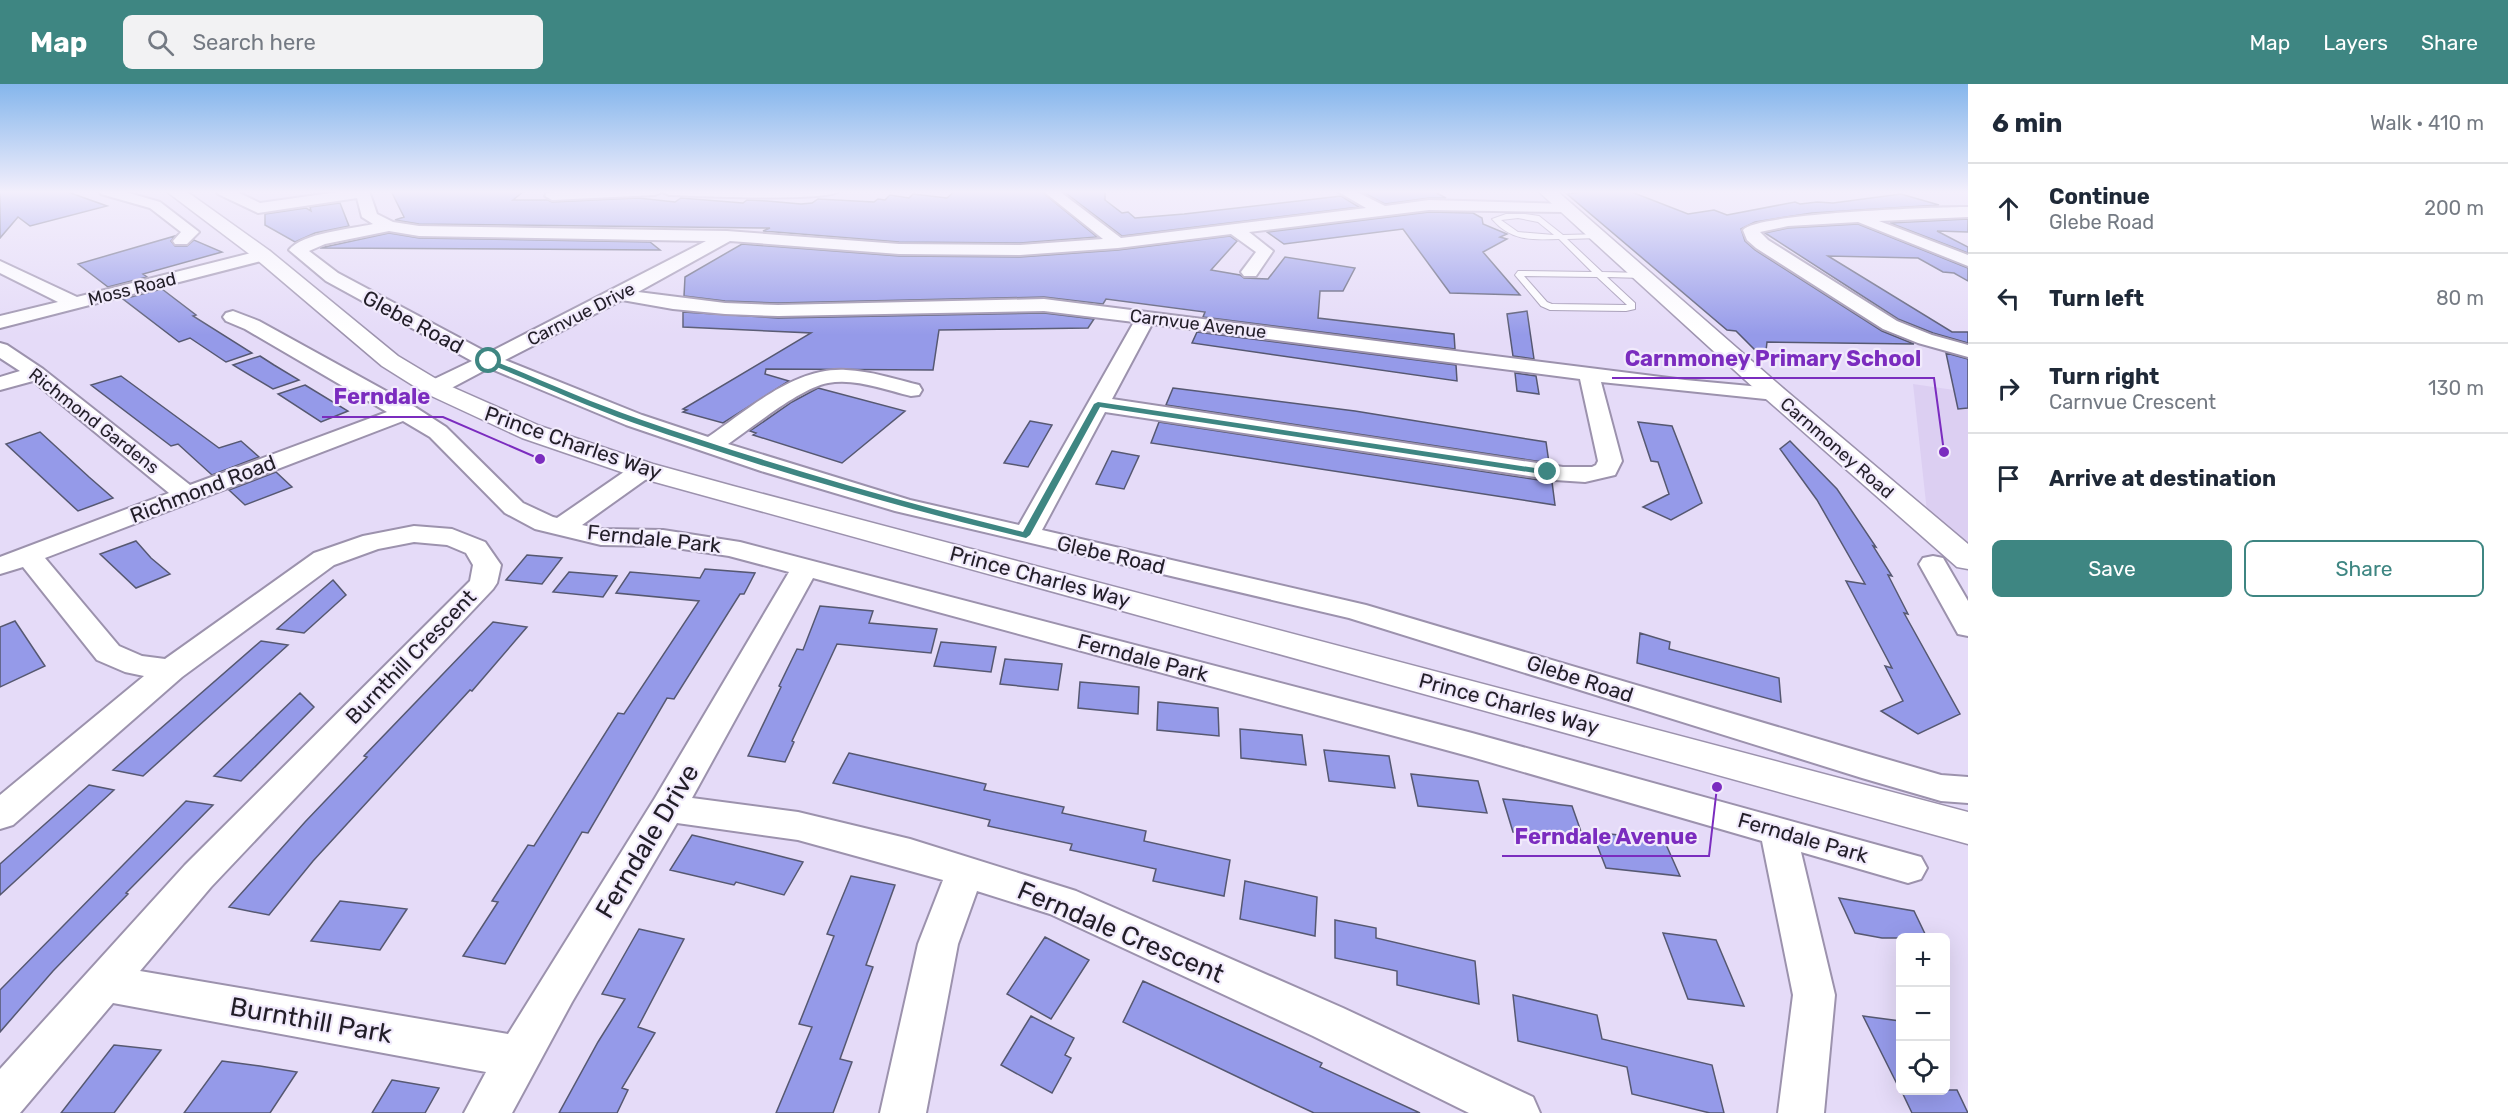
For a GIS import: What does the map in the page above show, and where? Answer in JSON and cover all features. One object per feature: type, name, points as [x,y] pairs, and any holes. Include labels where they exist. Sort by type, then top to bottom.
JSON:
[{"type":"street","name":"Prince Charles Way","points":[[241,239],[390,361],[434,388],[531,432],[643,470],[1968,828]]},
{"type":"street","name":"Glebe Road","points":[[325,239],[297,250],[332,277],[489,361],[634,420],[710,446],[904,506],[1356,611],[1955,789]]},
{"type":"street","name":"Carnvue Drive","points":[[434,388],[620,294],[721,239]]},
{"type":"street","points":[[772,239],[935,250],[1020,250],[1154,239]]},
{"type":"street","points":[[1113,239],[1118,243]]},
{"type":"street","points":[[1247,239],[1265,251],[1250,272]]},
{"type":"street","name":"Carnmoney Road","points":[[1602,239],[1954,553],[1968,627]]},
{"type":"street","points":[[1755,239],[1890,325],[1925,339],[1968,351]]},
{"type":"street","points":[[1911,239],[1968,261]]},
{"type":"street","name":"Moss Road","points":[[0,322],[263,255]]},
{"type":"street","points":[[0,266],[75,303]]},
{"type":"street","name":"Carnvue Avenue","points":[[620,294],[673,305],[812,312],[1010,304],[1044,305],[1589,374],[1746,393],[1775,394]]},
{"type":"street","name":"Ferndale Park","points":[[233,317],[252,325],[407,412],[438,432],[514,508],[544,523],[601,537],[663,538],[730,548],[1472,745],[1908,868]]},
{"type":"street","points":[[1026,535],[1146,317]]},
{"type":"street","name":"Richmond Gardens","points":[[0,349],[36,373],[187,495]]},
{"type":"street","points":[[0,384],[36,373]]},
{"type":"street","points":[[1098,404],[1548,472],[1576,476],[1594,475],[1606,470],[1610,461],[1589,374]]},
{"type":"street","points":[[710,446],[802,386],[823,377],[855,377],[911,390]]},
{"type":"street","name":"Richmond Road","points":[[0,566],[407,412]]},
{"type":"street","points":[[562,527],[643,470]]},
{"type":"street","name":"Burnthill Crescent","points":[[0,815],[171,670],[324,559],[372,542],[414,534],[452,537],[476,548],[487,565],[483,583],[198,876],[0,1102]]},
{"type":"street","points":[[28,556],[108,653],[136,665],[171,670]]},
{"type":"street","name":"Ferndale Drive","points":[[487,1113],[557,989],[668,808],[805,568]]},
{"type":"street","name":"Ferndale Crescent","points":[[668,808],[798,826],[910,854],[1062,902],[1328,1022],[1517,1113]]},
{"type":"street","points":[[1778,831],[1814,995],[1801,1113]]},
{"type":"street","points":[[903,1113],[938,944],[964,871]]},
{"type":"street","name":"Burnthill Park","points":[[103,983],[518,1057]]},
{"type":"lane","points":[[1562,239],[1599,273],[1632,305],[1632,307],[1550,307],[1544,304],[1519,275],[1527,272],[1599,273],[1643,275]]},
{"type":"shaded area","points":[[1913,384],[1968,392],[1968,542],[1927,512]]},
{"type":"building","points":[[165,239],[173,239],[171,241],[175,246],[187,246],[194,240],[222,252],[143,274],[147,277],[108,287],[78,264]]},
{"type":"building","points":[[361,239],[478,239],[650,242],[660,250],[320,248]]},
{"type":"building","points":[[862,239],[1071,239],[1020,243],[899,242]]},
{"type":"building","points":[[1206,239],[1234,239],[1237,241],[1211,270],[1240,275],[1244,278],[1268,279],[1285,257],[1355,268],[1343,291],[1320,291],[1318,318],[1454,334],[1455,349],[1203,317],[1205,312],[1106,299],[1103,304],[1044,297],[778,303],[725,301],[684,296],[685,277],[742,244],[899,256],[1020,257],[1118,250]]},
{"type":"building","points":[[1277,239],[1324,239],[1284,244]]},
{"type":"building","points":[[1410,239],[1507,239],[1483,252],[1520,295],[1450,293]]},
{"type":"building","points":[[1620,239],[1744,239],[1755,250],[1882,331],[1914,344],[1767,342],[1765,360],[1736,331],[1727,330]]},
{"type":"building","points":[[1774,239],[1896,239],[1968,268],[1968,281],[1954,273],[1943,272],[1918,258],[1828,256],[1952,332],[1968,332],[1968,343],[1933,333],[1898,319]]},
{"type":"building","points":[[1932,239],[1953,239],[1968,247],[1968,253]]},
{"type":"building","points":[[162,289],[196,315],[193,316],[252,353],[226,362],[190,338],[179,342],[123,299]]},
{"type":"building","points":[[1527,311],[1534,359],[1513,356],[1507,314]]},
{"type":"building","points":[[683,312],[778,318],[1044,313],[1094,319],[1088,328],[939,330],[933,370],[766,369],[765,374],[789,381],[723,423],[683,412],[687,410],[683,409],[811,333],[683,327]]},
{"type":"building","points":[[1197,332],[1456,365],[1457,381],[1192,343]]},
{"type":"building","points":[[1946,353],[1968,359],[1968,408],[1958,409]]},
{"type":"building","points":[[260,356],[299,380],[273,389],[233,365]]},
{"type":"building","points":[[1515,373],[1536,376],[1539,394],[1517,391]]},
{"type":"building","points":[[121,376],[219,448],[241,441],[259,457],[212,475],[178,444],[171,446],[91,385]]},
{"type":"building","points":[[305,385],[348,411],[321,422],[278,394]]},
{"type":"building","points":[[818,388],[905,411],[842,463],[753,435],[756,433],[750,431],[792,402]]},
{"type":"building","points":[[1173,388],[1355,411],[1546,442],[1549,463],[1166,405]]},
{"type":"building","points":[[1030,421],[1052,425],[1028,467],[1004,463]]},
{"type":"building","points":[[1159,422],[1552,482],[1555,505],[1151,443]]},
{"type":"building","points":[[1638,422],[1672,426],[1702,503],[1671,520],[1643,507],[1669,494],[1658,462],[1651,461]]},
{"type":"building","points":[[40,432],[113,498],[78,511],[6,444]]},
{"type":"building","points":[[1790,441],[1837,489],[1876,547],[1873,546],[1892,576],[1888,575],[1908,614],[1904,613],[1960,714],[1918,734],[1881,711],[1903,701],[1885,666],[1892,668],[1846,581],[1865,584],[1817,500],[1780,449]]},
{"type":"building","points":[[1112,451],[1139,456],[1124,489],[1096,484]]},
{"type":"building","points":[[276,472],[292,487],[245,505],[229,490]]},
{"type":"building","points":[[136,541],[170,574],[136,588],[100,554]]},
{"type":"building","points":[[527,555],[562,558],[542,584],[506,580]]},
{"type":"building","points":[[705,569],[755,573],[744,594],[740,594],[674,699],[667,698],[588,833],[582,832],[505,964],[463,956],[498,902],[492,901],[528,845],[534,846],[618,713],[624,714],[699,601],[616,593],[630,572],[700,578]]},
{"type":"building","points":[[569,572],[617,576],[603,597],[553,592]]},
{"type":"building","points":[[333,580],[346,595],[304,633],[277,629]]},
{"type":"building","points":[[820,606],[873,611],[869,623],[937,629],[931,653],[837,644],[792,741],[794,742],[785,762],[748,756],[797,649],[803,650]]},
{"type":"building","points":[[15,621],[45,666],[0,687],[0,627]]},
{"type":"building","points":[[493,622],[527,627],[472,691],[470,690],[313,861],[269,915],[229,907],[367,757],[364,756]]},
{"type":"building","points":[[1640,633],[1670,642],[1669,649],[1779,678],[1781,702],[1637,663]]},
{"type":"building","points":[[261,641],[288,645],[143,776],[113,770]]},
{"type":"building","points":[[941,642],[996,647],[991,672],[934,666]]},
{"type":"building","points":[[1005,659],[1062,664],[1058,690],[1000,684]]},
{"type":"building","points":[[1080,682],[1139,687],[1138,714],[1078,708]]},
{"type":"building","points":[[300,693],[314,707],[241,781],[214,776]]},
{"type":"building","points":[[1158,702],[1218,708],[1219,736],[1157,730]]},
{"type":"building","points":[[1240,729],[1302,735],[1306,765],[1241,758]]},
{"type":"building","points":[[1324,750],[1389,756],[1395,788],[1329,781]]},
{"type":"building","points":[[849,753],[986,784],[984,790],[1064,807],[1062,813],[1146,831],[1144,841],[1230,860],[1224,896],[1153,881],[1156,869],[1070,850],[1072,844],[988,826],[990,820],[833,783]]},
{"type":"building","points":[[1411,774],[1478,781],[1487,813],[1418,806]]},
{"type":"building","points":[[89,785],[114,790],[0,895],[0,864]]},
{"type":"building","points":[[1503,799],[1572,806],[1584,840],[1513,832]]},
{"type":"building","points":[[186,801],[213,805],[126,893],[128,894],[53,971],[0,1032],[0,990]]},
{"type":"building","points":[[1592,832],[1664,840],[1680,876],[1606,868]]},
{"type":"building","points":[[692,835],[803,862],[784,895],[736,882],[734,885],[670,870]]},
{"type":"building","points":[[851,876],[895,885],[866,965],[873,967],[840,1059],[852,1062],[833,1113],[776,1113],[812,1027],[799,1024],[834,936],[827,934]]},
{"type":"building","points":[[1245,881],[1317,897],[1315,936],[1240,919]]},
{"type":"building","points":[[1839,898],[1914,911],[1925,933],[1896,933],[1896,938],[1882,938],[1855,933]]},
{"type":"building","points":[[340,901],[407,909],[380,950],[311,941]]},
{"type":"building","points":[[1335,920],[1376,928],[1376,938],[1475,961],[1479,1004],[1397,985],[1397,971],[1335,958]]},
{"type":"building","points":[[639,929],[684,939],[638,1027],[655,1033],[622,1088],[628,1090],[617,1113],[559,1113],[598,1042],[625,999],[602,994]]},
{"type":"building","points":[[1663,933],[1716,940],[1744,1006],[1688,999]]},
{"type":"building","points":[[1045,937],[1089,960],[1051,1019],[1007,994]]},
{"type":"building","points":[[1143,981],[1322,1063],[1320,1067],[1420,1113],[1314,1113],[1265,1090],[1123,1022]]},
{"type":"building","points":[[1513,995],[1597,1015],[1602,1039],[1712,1065],[1724,1113],[1710,1113],[1632,1094],[1627,1067],[1518,1041]]},
{"type":"building","points":[[1031,1016],[1074,1038],[1065,1055],[1071,1058],[1052,1093],[1001,1065]]},
{"type":"building","points":[[1863,1016],[1896,1020],[1896,1082]]},
{"type":"building","points":[[114,1045],[161,1050],[114,1113],[61,1113]]},
{"type":"building","points":[[222,1061],[297,1072],[270,1113],[184,1113]]},
{"type":"building","points":[[392,1080],[439,1088],[425,1113],[372,1113]]},
{"type":"building","points":[[1950,1090],[1957,1090],[1968,1113],[1912,1113],[1903,1095],[1950,1095]]},
{"type":"place","name":"Carnmoney Primary School","points":[[1944,452]]},
{"type":"place","name":"Ferndale","points":[[540,459]]},
{"type":"place","name":"Ferndale Avenue","points":[[1717,787]]},
{"type":"route","points":[[489,361],[634,420],[770,466],[904,506],[1026,535],[1098,404],[1548,472]]}]
